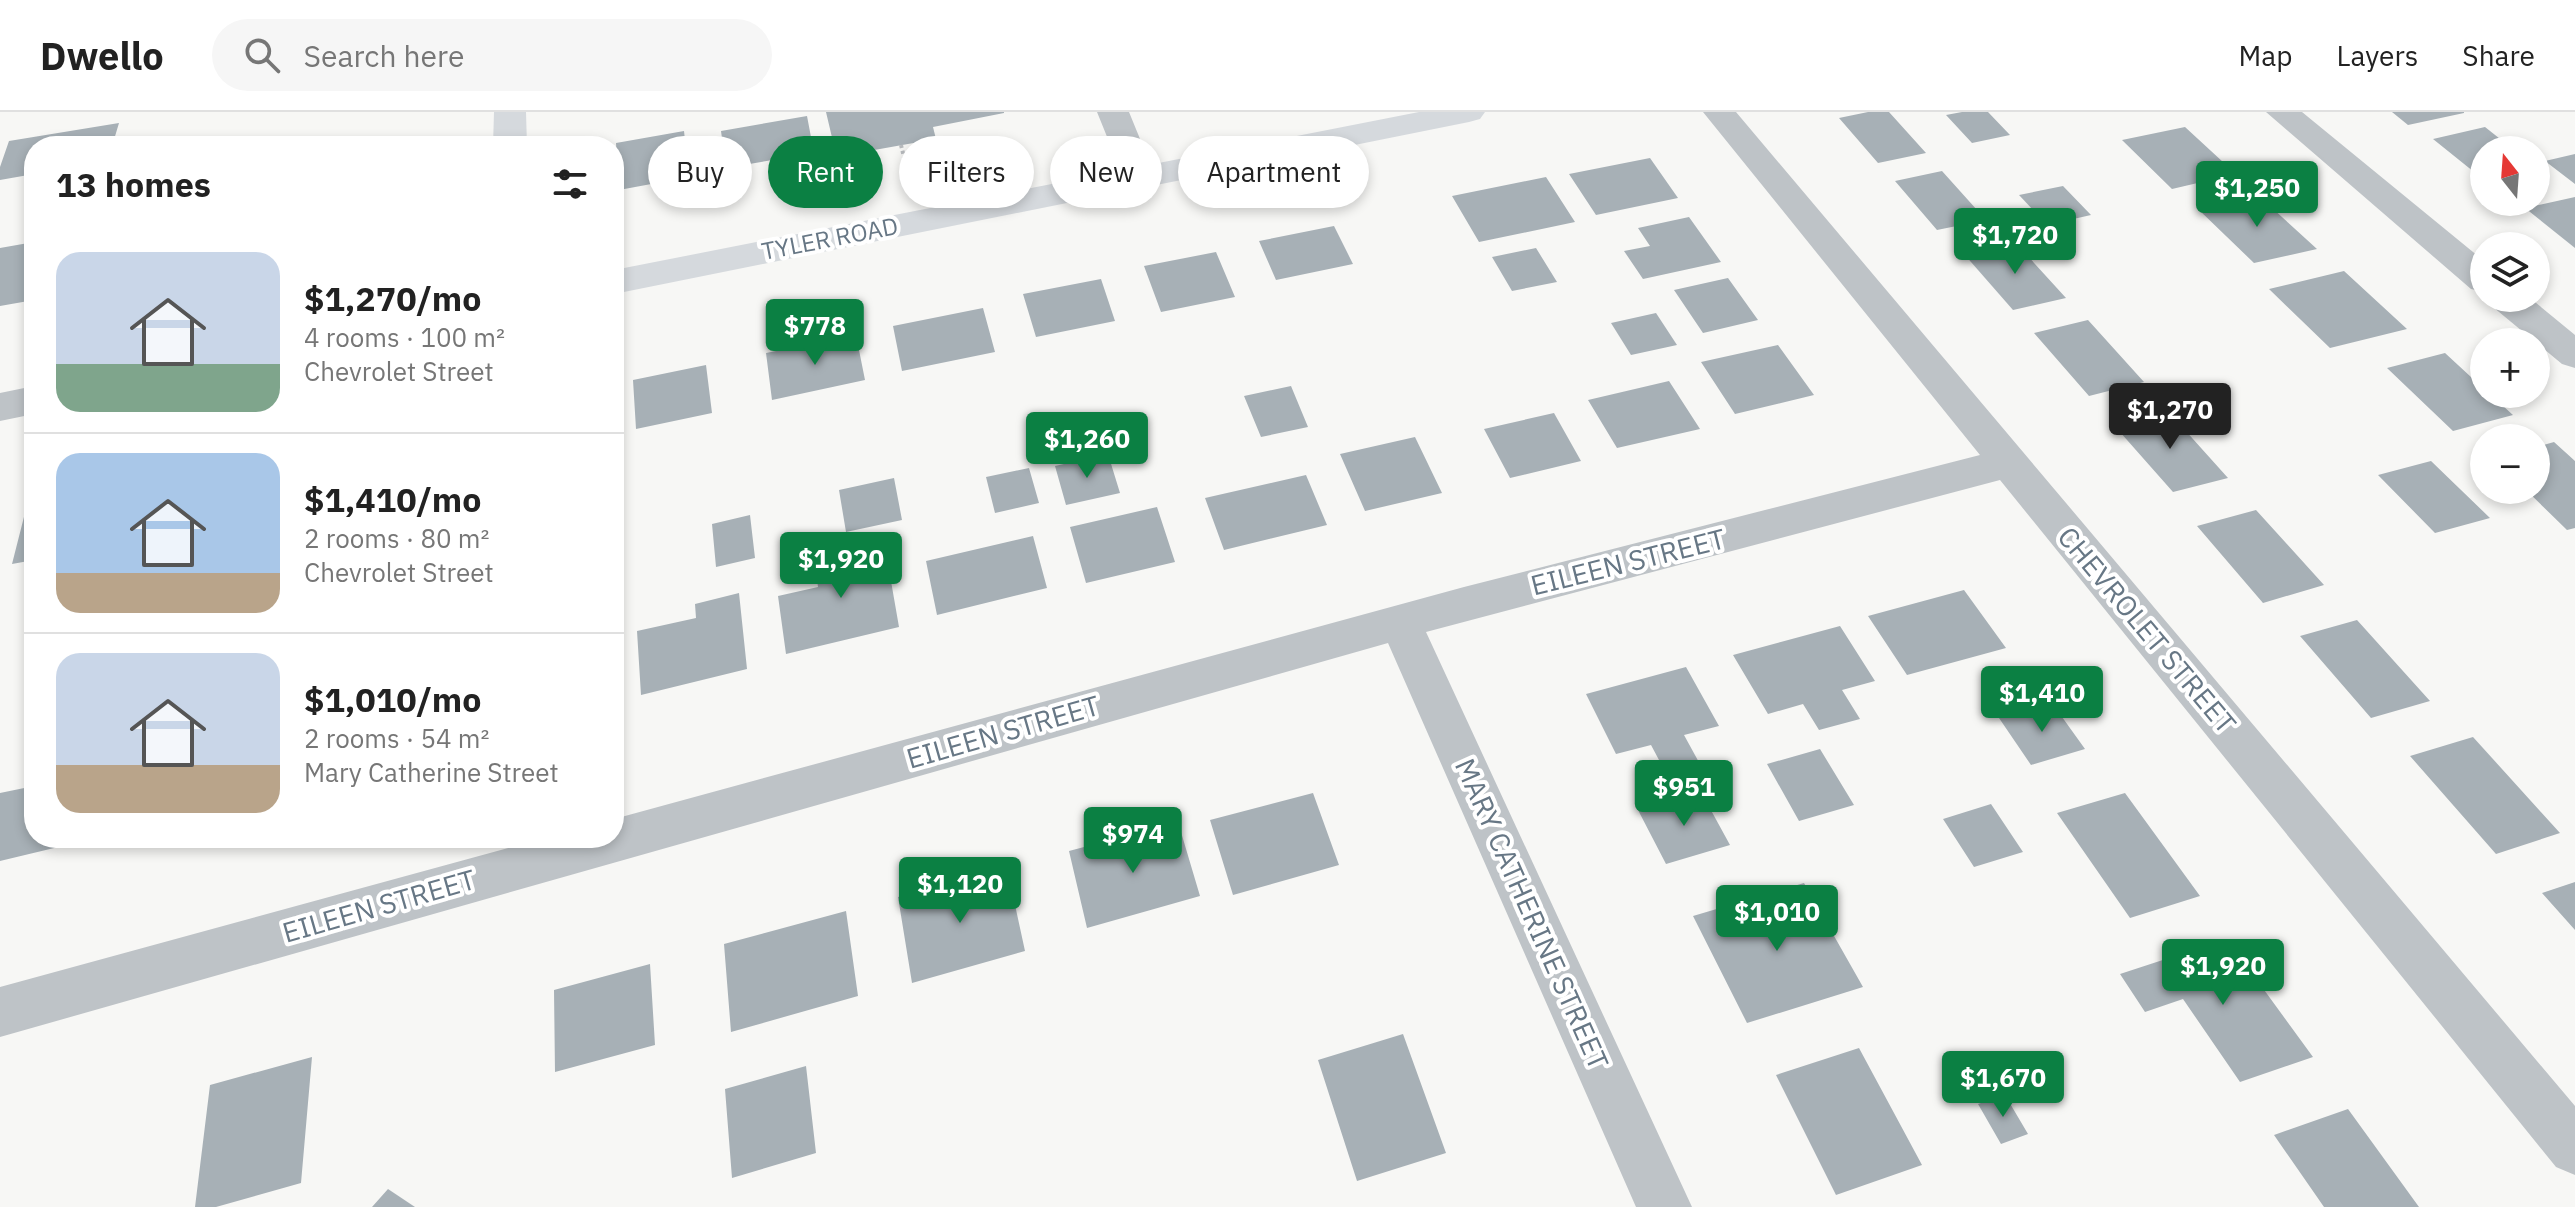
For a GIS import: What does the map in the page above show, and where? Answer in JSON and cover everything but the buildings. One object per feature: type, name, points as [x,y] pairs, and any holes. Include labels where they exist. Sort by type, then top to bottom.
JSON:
[{"type":"street","points":[[510,112],[510,136]]},
{"type":"street","points":[[1113,112],[1122,136]]},
{"type":"street","name":"TYLER ROAD","points":[[1162,173],[1469,112]]},
{"type":"street","name":"CHEVROLET STREET","points":[[1719,112],[2575,1148]]},
{"type":"street","points":[[2282,112],[2470,268]]},
{"type":"street","name":"TYLER ROAD","points":[[624,280],[1050,196]]},
{"type":"street","points":[[2523,312],[2575,355]]},
{"type":"street","points":[[0,407],[24,402]]},
{"type":"street","name":"EILEEN STREET","points":[[624,838],[1400,622],[2009,463]]},
{"type":"street","name":"MARY CATHERINE STREET","points":[[1400,622],[1664,1207]]},
{"type":"street","name":"EILEEN STREET","points":[[0,1012],[589,848]]}]
